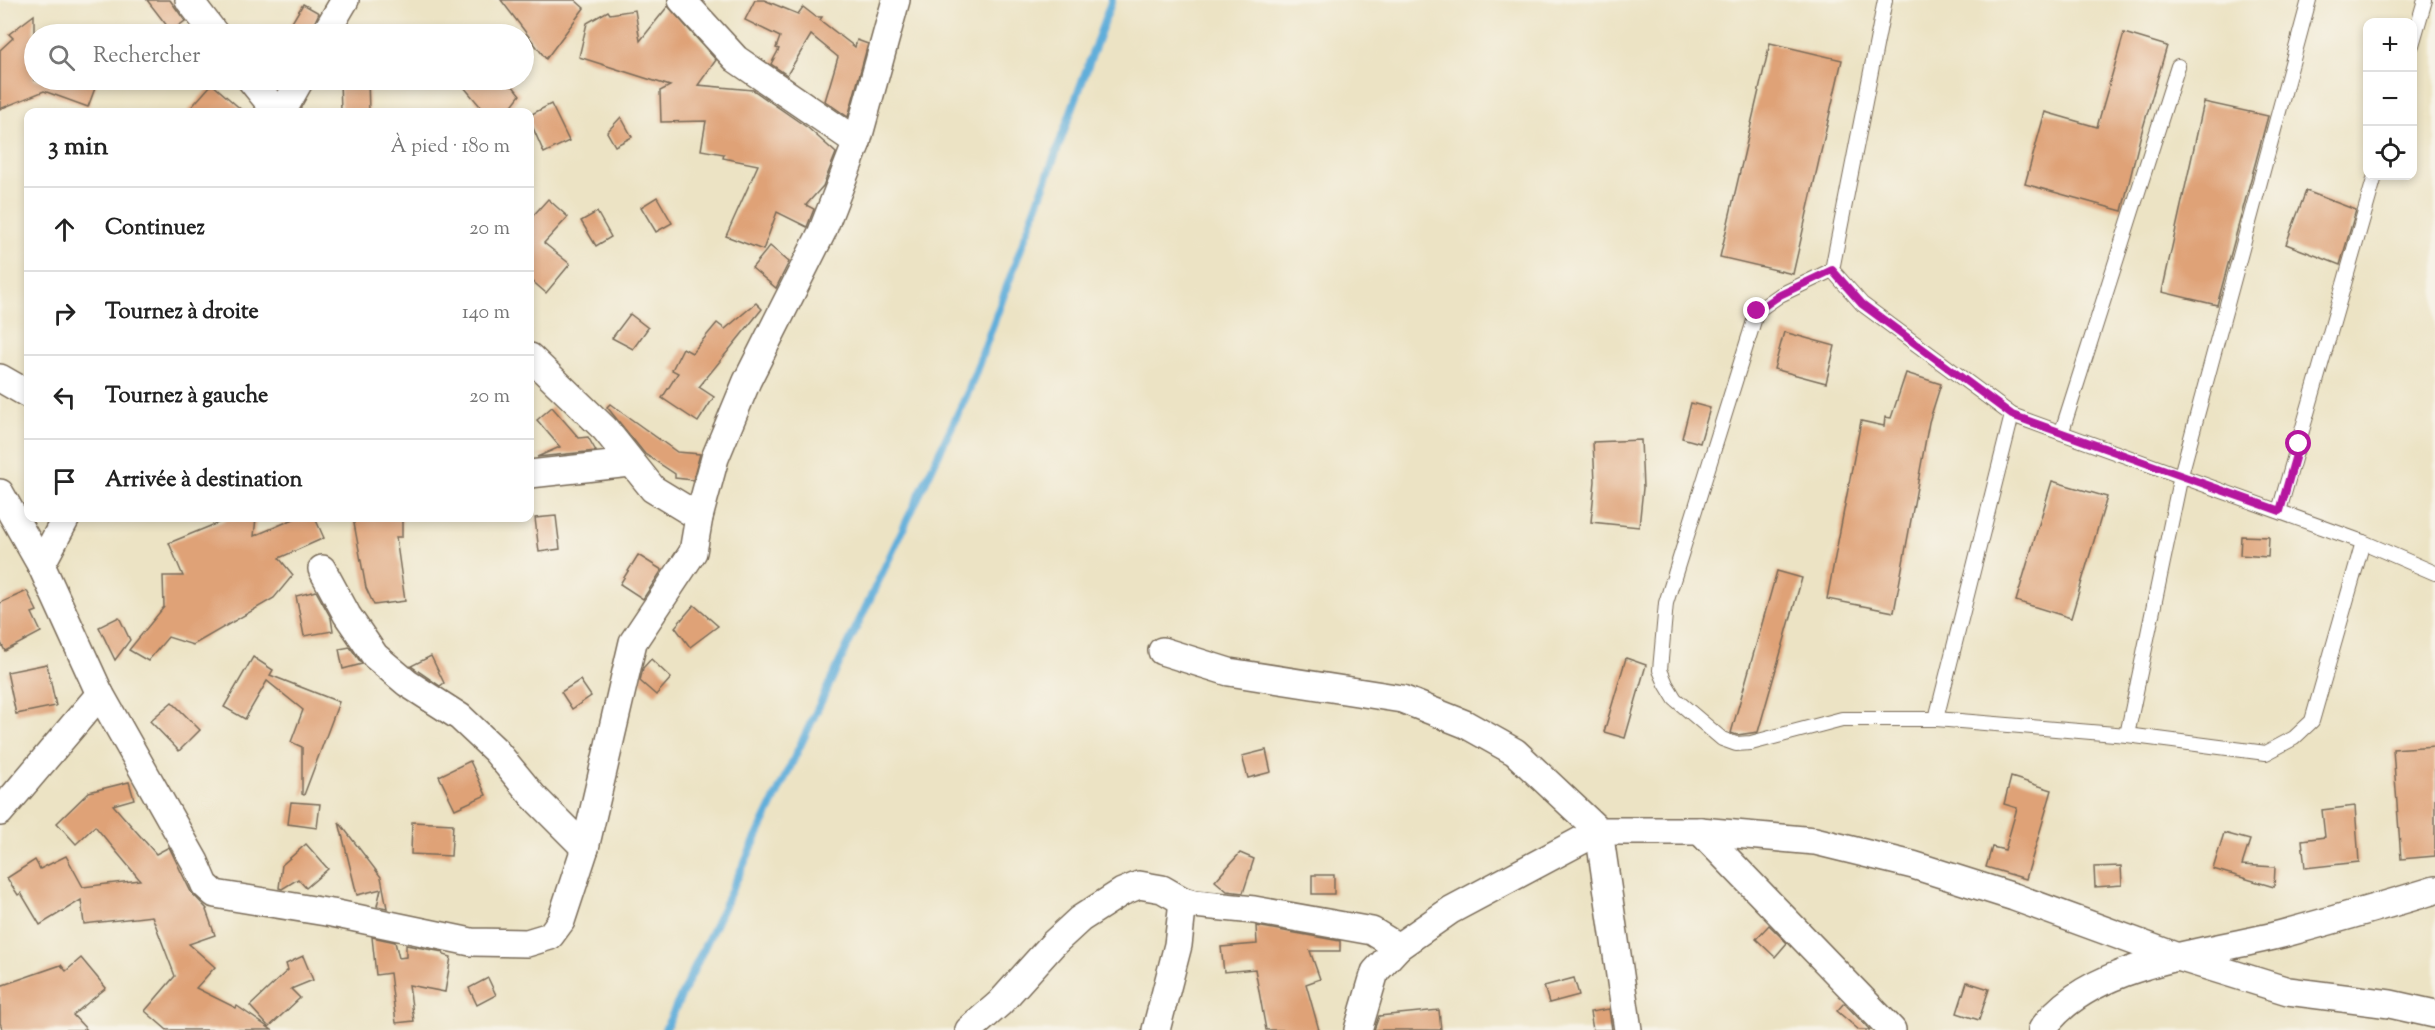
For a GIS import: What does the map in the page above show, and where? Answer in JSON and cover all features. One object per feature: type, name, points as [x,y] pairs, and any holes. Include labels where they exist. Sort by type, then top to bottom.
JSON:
[{"type":"street","points":[[189,0],[207,24]]},
{"type":"street","points":[[331,24],[345,0]]},
{"type":"street","points":[[682,0],[736,59],[857,142]]},
{"type":"street","points":[[0,493],[40,565],[100,694],[195,861],[205,885],[215,894],[332,913],[471,942],[527,943],[550,936],[561,921],[585,848],[633,642],[693,552],[699,517],[715,458],[747,381],[822,232],[857,142],[896,0]]},
{"type":"street","points":[[260,90],[276,108]]},
{"type":"street","points":[[282,108],[293,90]]},
{"type":"street","points":[[534,361],[605,429],[653,489],[699,517]]},
{"type":"street","points":[[0,378],[24,392]]},
{"type":"street","points":[[534,474],[630,463]]},
{"type":"street","points":[[40,565],[64,522]]},
{"type":"street","points":[[322,569],[347,615],[375,656],[407,683],[469,725],[495,750],[533,796],[585,848]]},
{"type":"street","points":[[1162,651],[1230,672],[1402,699],[1465,724],[1515,752],[1599,831],[1628,1030]]},
{"type":"street","points":[[0,812],[100,694]]},
{"type":"street","points":[[1358,1030],[1375,972],[1398,947],[1451,910],[1599,831],[1700,831],[1815,841],[1913,865],[2014,897],[2175,956],[2288,990],[2422,1018]]},
{"type":"street","points":[[1700,831],[1892,1030]]},
{"type":"street","points":[[969,1030],[1000,1003],[1054,943],[1080,919],[1122,892],[1139,885],[1150,885],[1162,889],[1183,902],[1254,910],[1372,931],[1398,947]]},
{"type":"street","points":[[2042,1030],[2076,996],[2117,976],[2175,956],[2279,934],[2435,890]]},
{"type":"street","points":[[1156,1030],[1178,945],[1183,902]]},
{"type":"lane","points":[[1832,270],[1885,0]]},
{"type":"lane","points":[[2127,735],[2181,475],[2309,0]]},
{"type":"lane","points":[[2417,28],[2425,0]]},
{"type":"lane","points":[[2062,431],[2178,66]]},
{"type":"lane","points":[[2280,511],[2374,180]]},
{"type":"lane","points":[[1832,270],[1862,304],[2012,415],[2062,431],[2363,542],[2435,573]]},
{"type":"lane","points":[[1832,270],[1780,295],[1757,311],[1666,603],[1660,670],[1675,699],[1722,739],[1736,744],[1751,743],[1842,719],[1936,719],[2127,735],[2266,753],[2294,738],[2312,721],[2363,542]]},
{"type":"lane","points":[[1936,719],[2012,415]]},
{"type":"building","points":[[147,0],[170,0],[185,21],[181,24],[166,24]]},
{"type":"building","points":[[501,0],[575,0],[584,8],[546,59],[534,43],[534,24],[519,24]]},
{"type":"building","points":[[755,0],[764,0],[798,14],[803,7],[816,17],[822,17],[820,20],[855,47],[857,40],[868,44],[848,117],[825,101],[838,57],[811,35],[787,75],[771,64],[779,49],[776,48],[780,37],[745,20]]},
{"type":"building","points":[[303,4],[319,13],[314,24],[291,24]]},
{"type":"building","points":[[668,6],[716,60],[698,85],[753,90],[808,128],[836,153],[823,186],[806,205],[814,209],[807,227],[777,212],[763,250],[726,236],[758,165],[723,158],[724,154],[701,150],[706,121],[661,122],[660,91],[670,86],[579,57],[587,23],[608,11],[610,14],[635,10],[640,41]]},
{"type":"building","points":[[34,15],[34,24],[24,24],[24,90],[94,90],[88,107],[44,91],[0,109],[0,50],[13,38],[9,34]]},
{"type":"building","points":[[2124,33],[2167,46],[2140,138],[2122,211],[2025,184],[2045,112],[2097,127]]},
{"type":"building","points":[[1770,43],[1842,60],[1793,274],[1720,257]]},
{"type":"building","points":[[207,90],[219,90],[239,108],[191,108]]},
{"type":"building","points":[[340,90],[368,90],[369,108],[341,108]]},
{"type":"building","points":[[466,90],[516,90],[520,95],[510,108],[482,108]]},
{"type":"building","points":[[2204,102],[2268,116],[2217,305],[2162,292]]},
{"type":"building","points":[[551,104],[569,141],[544,153],[534,130],[534,113]]},
{"type":"building","points":[[621,117],[632,137],[615,146],[607,132]]},
{"type":"building","points":[[2306,191],[2356,210],[2340,265],[2286,244]]},
{"type":"building","points":[[657,197],[672,223],[656,232],[641,207]]},
{"type":"building","points":[[548,199],[568,217],[544,243],[570,264],[546,293],[534,282],[534,215]]},
{"type":"building","points":[[597,212],[611,237],[596,246],[581,221]]},
{"type":"building","points":[[770,246],[789,262],[776,288],[752,268]]},
{"type":"building","points":[[756,303],[762,309],[699,387],[714,397],[698,422],[662,398],[678,373],[672,370],[683,348],[692,353],[717,323],[725,329]]},
{"type":"building","points":[[630,314],[648,328],[633,349],[612,338]]},
{"type":"building","points":[[1784,332],[1835,346],[1826,383],[1774,369]]},
{"type":"building","points":[[1906,373],[1941,384],[1929,422],[1894,612],[1827,599],[1861,421],[1884,426],[1885,417],[1891,418]]},
{"type":"building","points":[[1691,403],[1710,408],[1700,443],[1682,438]]},
{"type":"building","points":[[610,404],[677,452],[700,454],[693,480],[675,478],[675,474],[645,454],[607,407]]},
{"type":"building","points":[[552,407],[579,438],[588,437],[596,451],[537,457],[560,447],[537,420]]},
{"type":"building","points":[[1641,440],[1643,488],[1639,527],[1591,522],[1595,481],[1593,442]]},
{"type":"building","points":[[2052,481],[2107,497],[2071,618],[2016,601]]},
{"type":"building","points":[[556,516],[560,549],[539,552],[535,518]]},
{"type":"building","points":[[220,522],[256,522],[254,536],[287,522],[317,522],[324,538],[279,558],[293,575],[274,598],[193,645],[168,637],[148,661],[129,650],[164,607],[163,576],[183,576],[169,543]]},
{"type":"building","points":[[354,522],[402,522],[402,537],[396,537],[405,601],[374,605],[366,588]]},
{"type":"building","points":[[2241,536],[2269,537],[2268,557],[2240,555]]},
{"type":"building","points":[[638,555],[662,570],[643,599],[620,584]]},
{"type":"building","points":[[1777,571],[1802,578],[1758,732],[1737,735],[1731,733]]},
{"type":"building","points":[[27,591],[37,611],[32,613],[41,632],[5,651],[0,641],[0,603]]},
{"type":"building","points":[[316,591],[331,618],[333,631],[304,636],[296,596]]},
{"type":"building","points":[[694,605],[718,626],[690,647],[675,627]]},
{"type":"building","points":[[119,617],[130,640],[115,660],[99,627]]},
{"type":"building","points":[[350,647],[362,664],[343,669],[339,649]]},
{"type":"building","points":[[431,656],[444,683],[440,686],[411,666]]},
{"type":"building","points":[[253,657],[273,670],[270,675],[339,702],[304,795],[302,794],[302,747],[291,742],[303,710],[267,681],[245,719],[224,707]]},
{"type":"building","points":[[1626,658],[1646,665],[1625,738],[1604,732]]},
{"type":"building","points":[[651,659],[671,678],[656,695],[640,681],[643,668]]},
{"type":"building","points":[[47,664],[56,706],[16,714],[7,672]]},
{"type":"building","points":[[580,680],[591,696],[572,709],[561,692]]},
{"type":"building","points":[[172,702],[200,730],[179,751],[150,721]]},
{"type":"building","points":[[2435,746],[2435,856],[2401,859],[2393,749]]},
{"type":"building","points":[[1266,750],[1271,772],[1248,778],[1242,756]]},
{"type":"building","points":[[470,761],[486,795],[455,809],[439,776]]},
{"type":"building","points":[[2011,777],[2052,790],[2026,879],[1986,867],[1992,847],[2005,850],[2017,808],[2004,804]]},
{"type":"building","points":[[129,782],[134,799],[113,805],[156,854],[169,847],[191,892],[207,909],[215,935],[189,944],[215,967],[196,988],[236,1008],[237,1006],[272,1030],[167,1030],[145,1011],[175,976],[152,916],[84,924],[81,900],[40,925],[21,893],[18,895],[7,878],[35,860],[40,869],[66,856],[83,887],[140,880],[95,826],[76,844],[57,823],[89,792]]},
{"type":"building","points":[[291,802],[320,804],[317,828],[288,824]]},
{"type":"building","points":[[2355,806],[2359,862],[2305,868],[2302,840],[2325,837],[2322,810]]},
{"type":"building","points":[[339,822],[381,877],[387,908],[377,906],[381,889],[357,895]]},
{"type":"building","points":[[412,822],[453,824],[451,856],[411,854]]},
{"type":"building","points":[[2224,833],[2250,840],[2242,865],[2275,867],[2274,887],[2213,869]]},
{"type":"building","points":[[306,844],[328,869],[306,888],[298,879],[282,889],[279,888],[282,865]]},
{"type":"building","points":[[1240,853],[1254,859],[1243,893],[1227,891],[1215,881]]},
{"type":"building","points":[[2121,866],[2122,885],[2095,887],[2094,867]]},
{"type":"building","points":[[1312,875],[1334,875],[1334,894],[1312,894]]},
{"type":"building","points":[[1769,925],[1787,943],[1775,957],[1756,939]]},
{"type":"building","points":[[1256,926],[1340,941],[1340,951],[1310,951],[1320,979],[1306,984],[1319,1030],[1266,1030],[1255,969],[1224,972],[1221,947],[1257,944]]},
{"type":"building","points":[[372,937],[395,942],[399,958],[406,957],[406,945],[443,952],[444,955],[451,957],[445,992],[409,985],[414,1021],[396,1023],[390,973],[376,975]]},
{"type":"building","points":[[303,956],[313,980],[291,989],[300,998],[269,1027],[250,1006],[288,970],[286,964]]},
{"type":"building","points":[[81,958],[106,988],[73,1015],[87,1030],[3,1030],[0,1023],[0,986],[61,965],[66,971]]},
{"type":"building","points":[[488,978],[496,995],[477,1005],[469,988]]},
{"type":"building","points":[[1574,978],[1579,995],[1549,1003],[1544,986]]},
{"type":"building","points":[[1967,982],[1989,989],[1979,1020],[1957,1013]]},
{"type":"building","points":[[1844,1003],[1870,1030],[1859,1030],[1837,1011]]},
{"type":"building","points":[[1609,1009],[1612,1030],[1593,1030],[1590,1012]]},
{"type":"building","points":[[1439,1010],[1441,1030],[1374,1030],[1379,1016]]},
{"type":"waterway","points":[[665,1030],[969,390],[1112,0]]},
{"type":"route","points":[[1757,311],[1780,295],[1832,270],[1862,304],[2012,415],[2280,511],[2299,444]]}]
